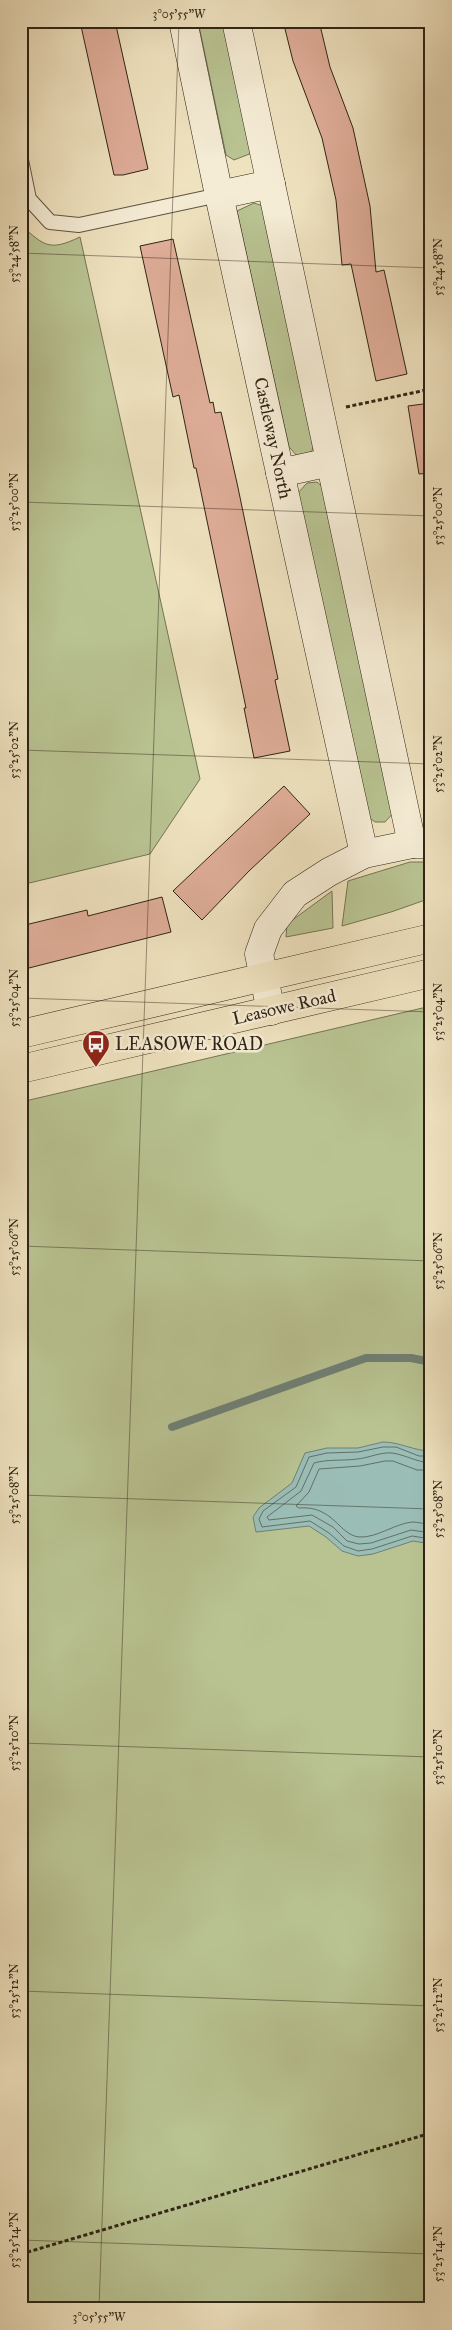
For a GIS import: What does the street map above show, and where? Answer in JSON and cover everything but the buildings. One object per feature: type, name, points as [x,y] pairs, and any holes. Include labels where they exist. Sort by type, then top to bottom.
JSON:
[{"type":"main road","name":"Leasowe Road","points":[[21,1034],[431,938]]},
{"type":"main road","name":"Leasowe Road","points":[[21,1069],[431,973]]},
{"type":"street","name":"Castleway North","points":[[183,21],[219,194],[364,854]]},
{"type":"street","points":[[236,21],[330,462],[422,844]]},
{"type":"street","points":[[219,194],[271,184]]},
{"type":"street","points":[[280,473],[330,462]]},
{"type":"street","name":"Leasowe Road","points":[[264,977],[259,954],[268,929],[295,894],[329,872],[364,854],[422,844]]},
{"type":"street","points":[[264,977],[271,1011]]},
{"type":"lane","points":[[21,160],[29,199],[50,222],[79,225],[219,194]]},
{"type":"path","points":[[319,412],[431,389]]},
{"type":"path","points":[[21,2254],[431,2133]]},
{"type":"green space","points":[[198,21],[224,21],[252,153],[234,160],[226,155]]},
{"type":"green space","points":[[254,203],[263,206],[314,445],[310,456],[298,457],[289,447],[237,211]]},
{"type":"green space","points":[[21,225],[36,238],[48,244],[62,244],[80,237],[200,779],[150,854],[21,885]]},
{"type":"green space","points":[[317,482],[325,489],[394,812],[385,822],[375,822],[366,815],[298,493],[307,483]]},
{"type":"green space","points":[[410,862],[431,862],[431,898],[342,926],[348,881]]},
{"type":"green space","points":[[332,891],[333,928],[286,937],[287,924]]},
{"type":"green space","points":[[431,1006],[431,2309],[21,2309],[21,1102]]},
{"type":"water","points":[[383,1442],[431,1451],[431,1544],[413,1541],[373,1554],[358,1556],[342,1551],[309,1526],[256,1532],[253,1517],[259,1508],[292,1483],[305,1453],[327,1448],[358,1448]]},
{"type":"waterway","points":[[172,1427],[366,1358],[411,1358],[431,1362]]},
{"type":"place","name":"LEASOWE ROAD","points":[[96,1068]]}]
